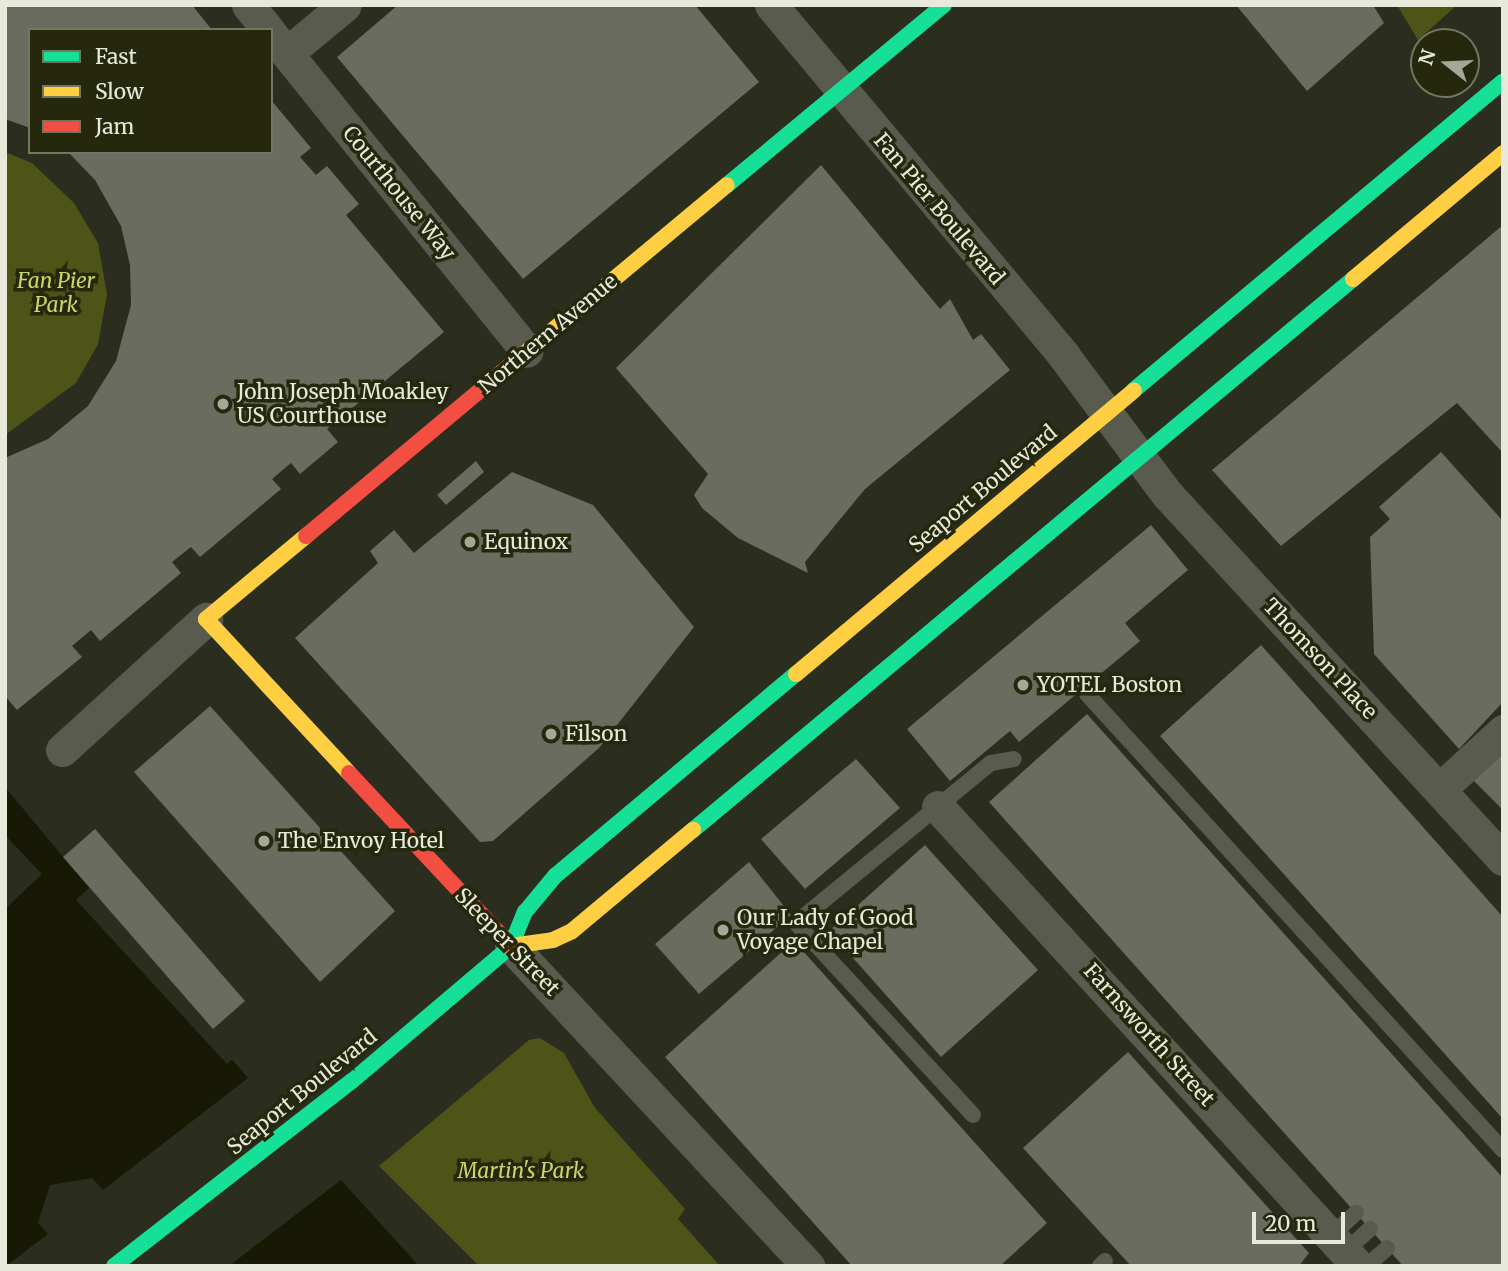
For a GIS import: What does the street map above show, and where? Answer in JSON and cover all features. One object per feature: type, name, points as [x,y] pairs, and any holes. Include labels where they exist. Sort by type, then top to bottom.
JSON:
[{"type":"main road","name":"Northern Avenue","points":[[206,619],[944,5]]},
{"type":"main road","name":"Seaport Boulevard","points":[[114,1266],[352,1081],[510,946],[525,912],[555,876],[1503,80]]},
{"type":"main road","points":[[1487,93],[1503,110]]},
{"type":"main road","points":[[510,946],[553,940],[572,931],[1503,153]]},
{"type":"main road","name":"Sleeper Street","points":[[206,619],[510,946]]},
{"type":"street","name":"Courthouse Way","points":[[248,5],[266,28]]},
{"type":"street","points":[[275,39],[345,5]]},
{"type":"street","name":"Fan Pier Boulevard","points":[[771,5],[1107,413],[1139,458]]},
{"type":"street","name":"Courthouse Way","points":[[275,39],[527,351]]},
{"type":"street","name":"Thomson Place","points":[[1139,458],[1503,859]]},
{"type":"street","name":"Northern Avenue","points":[[62,750],[206,619]]},
{"type":"street","points":[[1440,789],[1503,731]]},
{"type":"street","name":"Farnsworth Street","points":[[938,807],[1350,1255]]},
{"type":"street","name":"Sleeper Street","points":[[510,946],[808,1266]]},
{"type":"lane","points":[[1087,694],[1503,1150]]},
{"type":"lane","points":[[973,1115],[796,923],[991,763],[1014,759]]},
{"type":"lane","points":[[1350,1255],[1356,1213]]},
{"type":"lane","points":[[1350,1255],[1370,1229]]},
{"type":"lane","points":[[1350,1255],[1387,1248]]},
{"type":"green space","points":[[1397,5],[1457,5],[1431,28],[1411,28]]},
{"type":"green space","name":"Fan Pier Park","points":[[5,152],[32,163],[74,203],[98,243],[107,294],[98,344],[76,383],[5,435]]},
{"type":"green space","name":"Martin's Park","points":[[540,1038],[564,1053],[595,1108],[685,1209],[678,1219],[720,1266],[479,1266],[379,1166],[529,1040]]},
{"type":"shaded area","points":[[5,787],[89,888],[76,900],[227,1064],[236,1056],[424,1266],[5,1266]]},
{"type":"pier","points":[[5,835],[42,874],[5,909]]},
{"type":"pier","points":[[237,1053],[428,1266],[419,1266],[341,1180],[229,1266],[6,1266],[48,1234],[38,1223],[50,1185],[92,1178],[103,1190],[248,1078],[230,1057]]},
{"type":"building","points":[[5,5],[192,5],[210,28],[28,28],[28,127],[5,119]]},
{"type":"building","points":[[398,5],[695,5],[759,82],[523,279],[337,57]]},
{"type":"building","points":[[1236,5],[1373,5],[1384,23],[1307,91]]},
{"type":"building","name":"John Joseph Moakley US Courthouse","points":[[273,102],[311,148],[300,157],[316,175],[327,166],[359,204],[346,215],[444,332],[327,429],[338,442],[300,474],[291,463],[272,479],[281,489],[200,557],[191,547],[172,562],[181,573],[100,641],[91,630],[72,646],[82,657],[17,710],[5,696],[5,458],[48,439],[88,406],[116,361],[131,305],[130,265],[121,226],[95,180],[70,154],[273,154]]},
{"type":"building","points":[[821,165],[940,309],[950,299],[973,340],[981,334],[1010,370],[865,489],[805,562],[808,573],[738,538],[702,508],[694,495],[708,474],[616,368]]},
{"type":"building","points":[[1503,225],[1503,453],[1457,403],[1281,546],[1212,470]]},
{"type":"building","points":[[1441,452],[1503,521],[1503,702],[1459,749],[1374,654],[1370,537],[1390,519],[1379,507]]},
{"type":"building","points":[[476,461],[484,472],[446,505],[437,495]]},
{"type":"building","points":[[512,472],[593,505],[694,627],[599,748],[493,841],[480,842],[295,638],[378,563],[370,551],[394,530],[414,553]]},
{"type":"building","name":"YOTEL Boston","points":[[1151,525],[1188,570],[1125,623],[1140,641],[1019,742],[1010,731],[950,781],[907,729]]},
{"type":"building","points":[[1261,645],[1503,917],[1503,1119],[1160,736]]},
{"type":"building","name":"The Envoy Hotel","points":[[210,706],[395,911],[320,982],[134,772]]},
{"type":"building","points":[[1087,714],[1503,1178],[1503,1266],[1403,1266],[989,802]]},
{"type":"building","points":[[1503,753],[1503,810],[1473,780]]},
{"type":"building","points":[[856,759],[900,808],[805,889],[761,839]]},
{"type":"building","points":[[95,829],[245,1001],[213,1029],[63,857]]},
{"type":"building","points":[[925,845],[1038,970],[941,1057],[829,931]]},
{"type":"building","name":"Our Lady of Good Voyage Chapel","points":[[749,862],[791,915],[699,994],[655,944]]},
{"type":"building","points":[[794,941],[1047,1223],[1000,1266],[852,1266],[665,1057]]},
{"type":"building","points":[[1128,1052],[1309,1253],[1299,1266],[1131,1266],[1023,1148]]},
{"type":"traffic: fast","points":[[727,185],[944,5]]},
{"type":"traffic: fast","points":[[1134,390],[1503,81]]},
{"type":"traffic: fast","points":[[693,830],[1353,279]]},
{"type":"traffic: fast","points":[[114,1266],[352,1081],[511,946],[525,912],[555,876],[796,674]]},
{"type":"traffic: slow","points":[[1353,279],[1503,153]]},
{"type":"traffic: slow","points":[[500,374],[727,185]]},
{"type":"traffic: slow","points":[[796,674],[1134,390]]},
{"type":"traffic: slow","points":[[306,536],[206,619],[349,773]]},
{"type":"traffic: slow","points":[[511,946],[553,940],[572,931],[693,830]]},
{"type":"traffic: jam","points":[[306,536],[500,374]]},
{"type":"traffic: jam","points":[[349,773],[511,946]]},
{"type":"place","name":"John Joseph Moakley US Courthouse","points":[[223,404]]},
{"type":"place","name":"Equinox","points":[[470,542]]},
{"type":"place","name":"YOTEL Boston","points":[[1023,685]]},
{"type":"place","name":"Filson","points":[[551,734]]},
{"type":"place","name":"The Envoy Hotel","points":[[264,841]]},
{"type":"place","name":"Our Lady of Good Voyage Chapel","points":[[723,930]]}]
